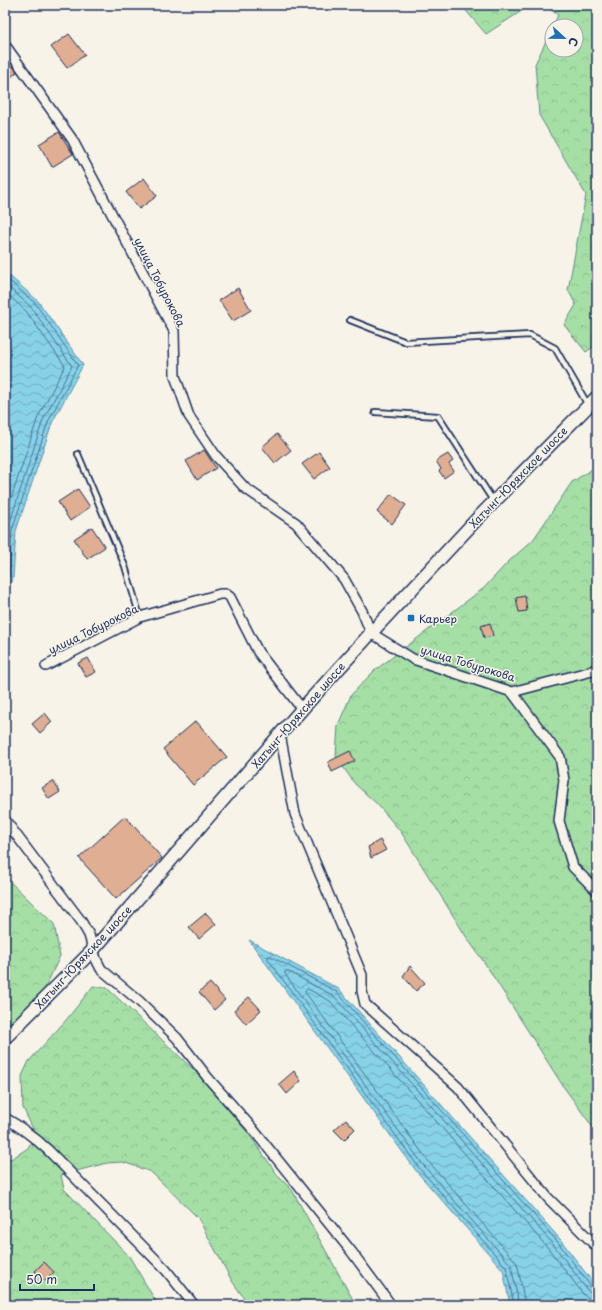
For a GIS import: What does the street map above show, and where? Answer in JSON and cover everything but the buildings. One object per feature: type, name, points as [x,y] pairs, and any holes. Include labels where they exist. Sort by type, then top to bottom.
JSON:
[{"type":"street","name":"улица Тобурокова","points":[[5,45],[72,139],[174,331],[176,376],[189,416],[216,456],[245,488],[296,523],[344,579],[362,611],[371,632],[413,659],[512,692],[592,671],[597,668]]},
{"type":"street","name":"Хатынг-Юряхское шоссе","points":[[5,1038],[93,950],[280,734],[371,632],[494,502],[594,400]]},
{"type":"street","name":"улица Тобурокова","points":[[46,666],[140,617],[220,594],[226,594],[230,597],[240,615],[258,652],[302,709]]},
{"type":"street","points":[[512,692],[560,757],[564,780],[559,821],[573,867],[597,891]]},
{"type":"street","points":[[280,734],[295,814],[362,975],[362,991],[365,1004],[458,1086],[548,1198],[597,1246]]},
{"type":"street","points":[[5,820],[81,921],[89,934],[93,950],[101,969],[139,1001],[177,1038],[208,1078],[252,1128],[351,1251],[391,1305]]},
{"type":"street","points":[[5,1118],[35,1138],[48,1150],[166,1270],[194,1305]]},
{"type":"lane","points":[[350,320],[406,342],[530,335],[555,348],[594,400]]},
{"type":"lane","points":[[375,412],[438,416],[494,502]]},
{"type":"lane","points":[[78,454],[125,566],[140,617]]},
{"type":"path","points":[[5,1238],[11,1245],[5,1251]]},
{"type":"green space","points":[[461,5],[531,5],[486,34]]},
{"type":"green space","points":[[544,5],[597,5],[597,344],[586,352],[564,325],[576,305],[568,290],[586,195],[539,115],[535,64],[544,45],[544,58],[584,58],[584,18],[557,18],[558,15]]},
{"type":"green space","points":[[597,466],[597,1133],[563,1086],[486,965],[467,938],[401,832],[377,804],[355,784],[336,757],[338,725],[351,695],[374,671],[484,588],[508,562],[533,540],[572,482]]},
{"type":"green space","points":[[5,877],[54,924],[60,956],[45,988],[23,1015],[5,1029]]},
{"type":"green space","points":[[93,986],[107,988],[195,1071],[248,1133],[279,1177],[292,1190],[356,1305],[249,1305],[232,1281],[198,1218],[151,1172],[123,1162],[107,1163],[61,1175],[64,1189],[129,1256],[158,1305],[5,1305],[5,1159],[11,1159],[28,1148],[35,1133],[23,1108],[22,1076],[29,1061],[67,1019]]},
{"type":"water","points":[[5,272],[38,301],[83,365],[52,423],[16,531],[13,578],[7,588],[5,587]]},
{"type":"water","points":[[249,940],[339,989],[560,1239],[597,1288],[597,1305],[510,1305],[503,1270],[417,1172]]},
{"type":"place","name":"Карьер","points":[[411,618]]}]
